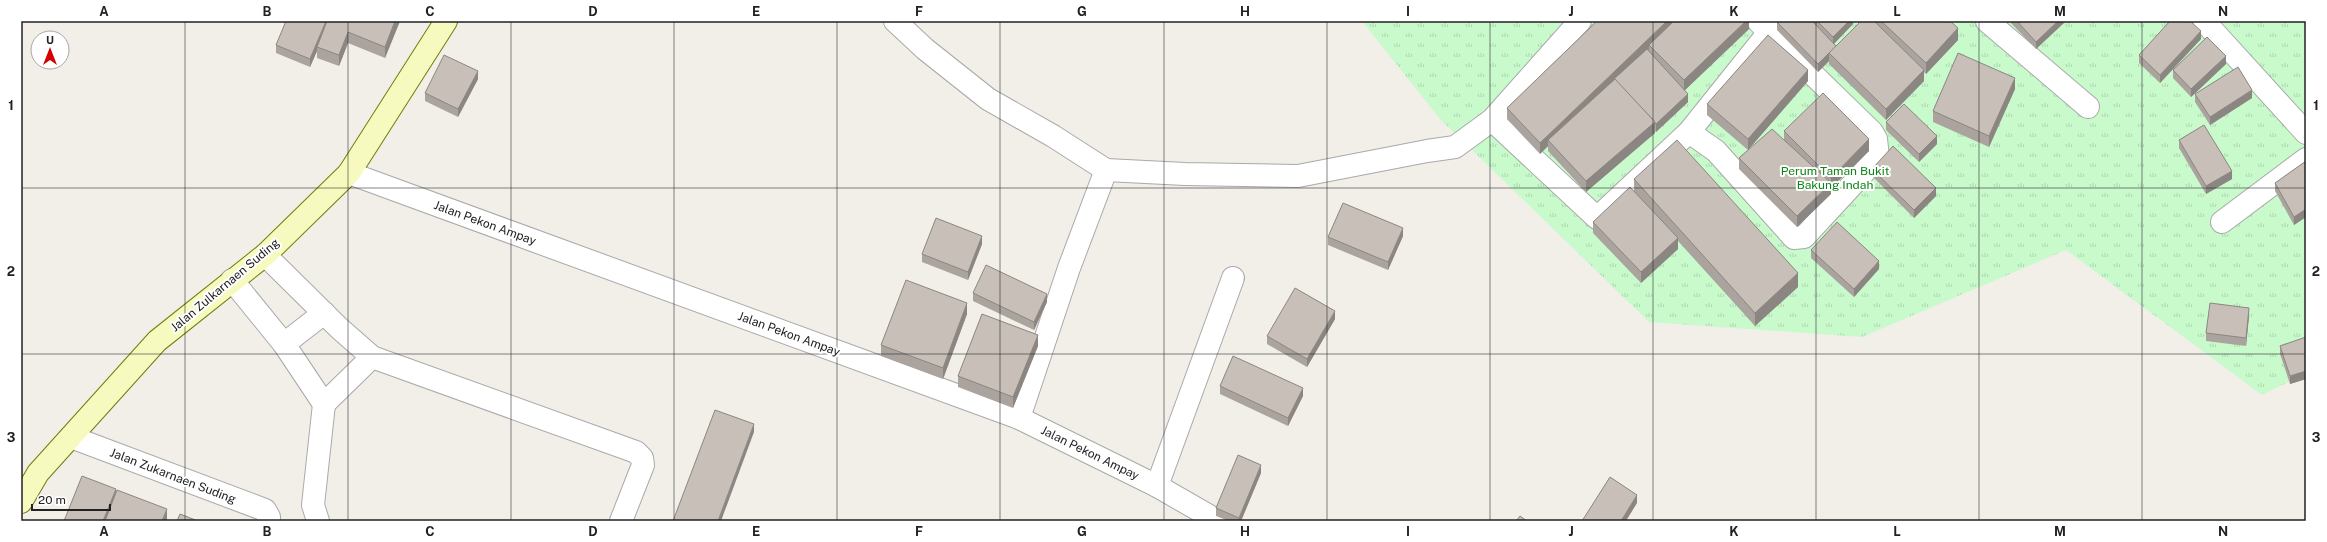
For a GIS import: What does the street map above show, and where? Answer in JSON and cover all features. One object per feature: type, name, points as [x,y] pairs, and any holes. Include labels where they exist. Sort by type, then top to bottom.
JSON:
[{"type":"street","name":"Jalan Zulkarnaen Suding","points":[[21,502],[38,473],[157,341],[265,255],[349,173],[446,21]]},
{"type":"street","points":[[895,21],[925,49],[988,99],[1053,136],[1106,170],[1185,174],[1298,176],[1427,150],[1455,147],[1492,120],[1559,29],[1580,21]]},
{"type":"street","points":[[1988,21],[2088,107]]},
{"type":"street","points":[[2204,21],[2306,133]]},
{"type":"street","points":[[1492,120],[1597,218],[1689,132],[1769,25],[1872,132],[1876,139],[1878,157],[1804,237],[1798,239],[1794,238],[1716,151],[1689,132]]},
{"type":"street","points":[[2222,222],[2306,159]]},
{"type":"street","points":[[1019,418],[1069,268],[1106,170]]},
{"type":"street","name":"Jalan Pekon Ampay","points":[[349,173],[1019,418],[1157,486],[1218,521]]},
{"type":"street","points":[[265,255],[324,313],[372,357],[636,452],[642,458],[643,465],[621,521]]},
{"type":"street","points":[[1157,486],[1233,278]]},
{"type":"street","points":[[232,280],[284,344],[324,404]]},
{"type":"street","points":[[284,344],[324,313]]},
{"type":"street","points":[[318,521],[313,505],[324,404],[372,357]]},
{"type":"street","name":"Jalan Zukarnaen Suding","points":[[71,436],[265,510],[269,517],[268,521]]},
{"type":"green space","name":"Perum Taman Bukit Bakung Indah","points":[[1362,21],[2306,21],[2306,373],[2262,395],[2066,250],[1862,337],[1649,322],[1440,119]]},
{"type":"building","points":[[286,21],[326,21],[310,59],[276,45]]},
{"type":"building","points":[[327,21],[395,21],[385,47],[348,32],[339,55],[317,47]]},
{"type":"building","points":[[1597,21],[1667,21],[1540,143],[1507,108]]},
{"type":"building","points":[[1674,21],[1746,21],[1684,80],[1649,45]]},
{"type":"building","points":[[1812,21],[1836,46],[1818,64],[1777,22]]},
{"type":"building","points":[[1817,21],[1849,21],[1833,37]]},
{"type":"building","points":[[1861,21],[1874,21],[1924,70],[1886,109],[1829,53]]},
{"type":"building","points":[[1881,21],[1950,21],[1958,28],[1926,63]]},
{"type":"building","points":[[2017,21],[2058,21],[2036,42]]},
{"type":"building","points":[[2170,21],[2190,21],[2201,31],[2160,75],[2139,55]]},
{"type":"building","points":[[1768,35],[1808,70],[1748,139],[1707,104]]},
{"type":"building","points":[[2207,37],[2226,56],[2191,89],[2173,70]]},
{"type":"building","points":[[1647,49],[1688,94],[1656,124],[1614,79]]},
{"type":"building","points":[[1958,53],[2015,78],[1989,136],[1933,111]]},
{"type":"building","points":[[444,55],[478,71],[458,109],[425,93]]},
{"type":"building","points":[[2238,67],[2252,90],[2210,117],[2195,94]]},
{"type":"building","points":[[1615,79],[1655,122],[1586,181],[1548,140]]},
{"type":"building","points":[[1823,93],[1869,139],[1831,178],[1784,131]]},
{"type":"building","points":[[1904,104],[1937,136],[1919,154],[1886,122]]},
{"type":"building","points":[[2204,125],[2232,171],[2206,186],[2179,140]]},
{"type":"building","points":[[1772,129],[1831,183],[1797,216],[1739,158]]},
{"type":"building","points":[[1677,140],[1798,273],[1755,313],[1634,179]]},
{"type":"building","points":[[1893,146],[1936,188],[1914,210],[1872,169]]},
{"type":"building","points":[[2306,161],[2306,209],[2294,217],[2275,183]]},
{"type":"building","points":[[1630,187],[1678,238],[1641,272],[1593,222]]},
{"type":"building","points":[[1343,203],[1403,228],[1388,262],[1328,237]]},
{"type":"building","points":[[936,218],[982,236],[968,272],[922,254]]},
{"type":"building","points":[[1837,222],[1879,261],[1854,289],[1811,250]]},
{"type":"building","points":[[986,265],[1047,294],[1034,322],[973,293]]},
{"type":"building","points":[[906,280],[967,303],[943,368],[881,345]]},
{"type":"building","points":[[1295,288],[1335,311],[1307,359],[1267,336]]},
{"type":"building","points":[[2210,303],[2249,308],[2246,338],[2206,333]]},
{"type":"building","points":[[982,314],[1038,335],[1013,397],[958,376]]},
{"type":"building","points":[[2306,337],[2306,371],[2290,376],[2280,346]]},
{"type":"building","points":[[1233,356],[1303,388],[1288,418],[1220,386]]},
{"type":"building","points":[[715,410],[754,424],[718,521],[673,521]]},
{"type":"building","points":[[1238,455],[1261,465],[1239,518],[1216,508]]},
{"type":"building","points":[[82,476],[116,489],[103,521],[64,521]]},
{"type":"building","points":[[1610,477],[1637,495],[1621,521],[1582,521]]},
{"type":"building","points":[[117,490],[167,509],[162,521],[105,521]]},
{"type":"building","points":[[180,514],[198,521],[177,521]]},
{"type":"building","points":[[1520,516],[1527,521],[1516,521]]}]
